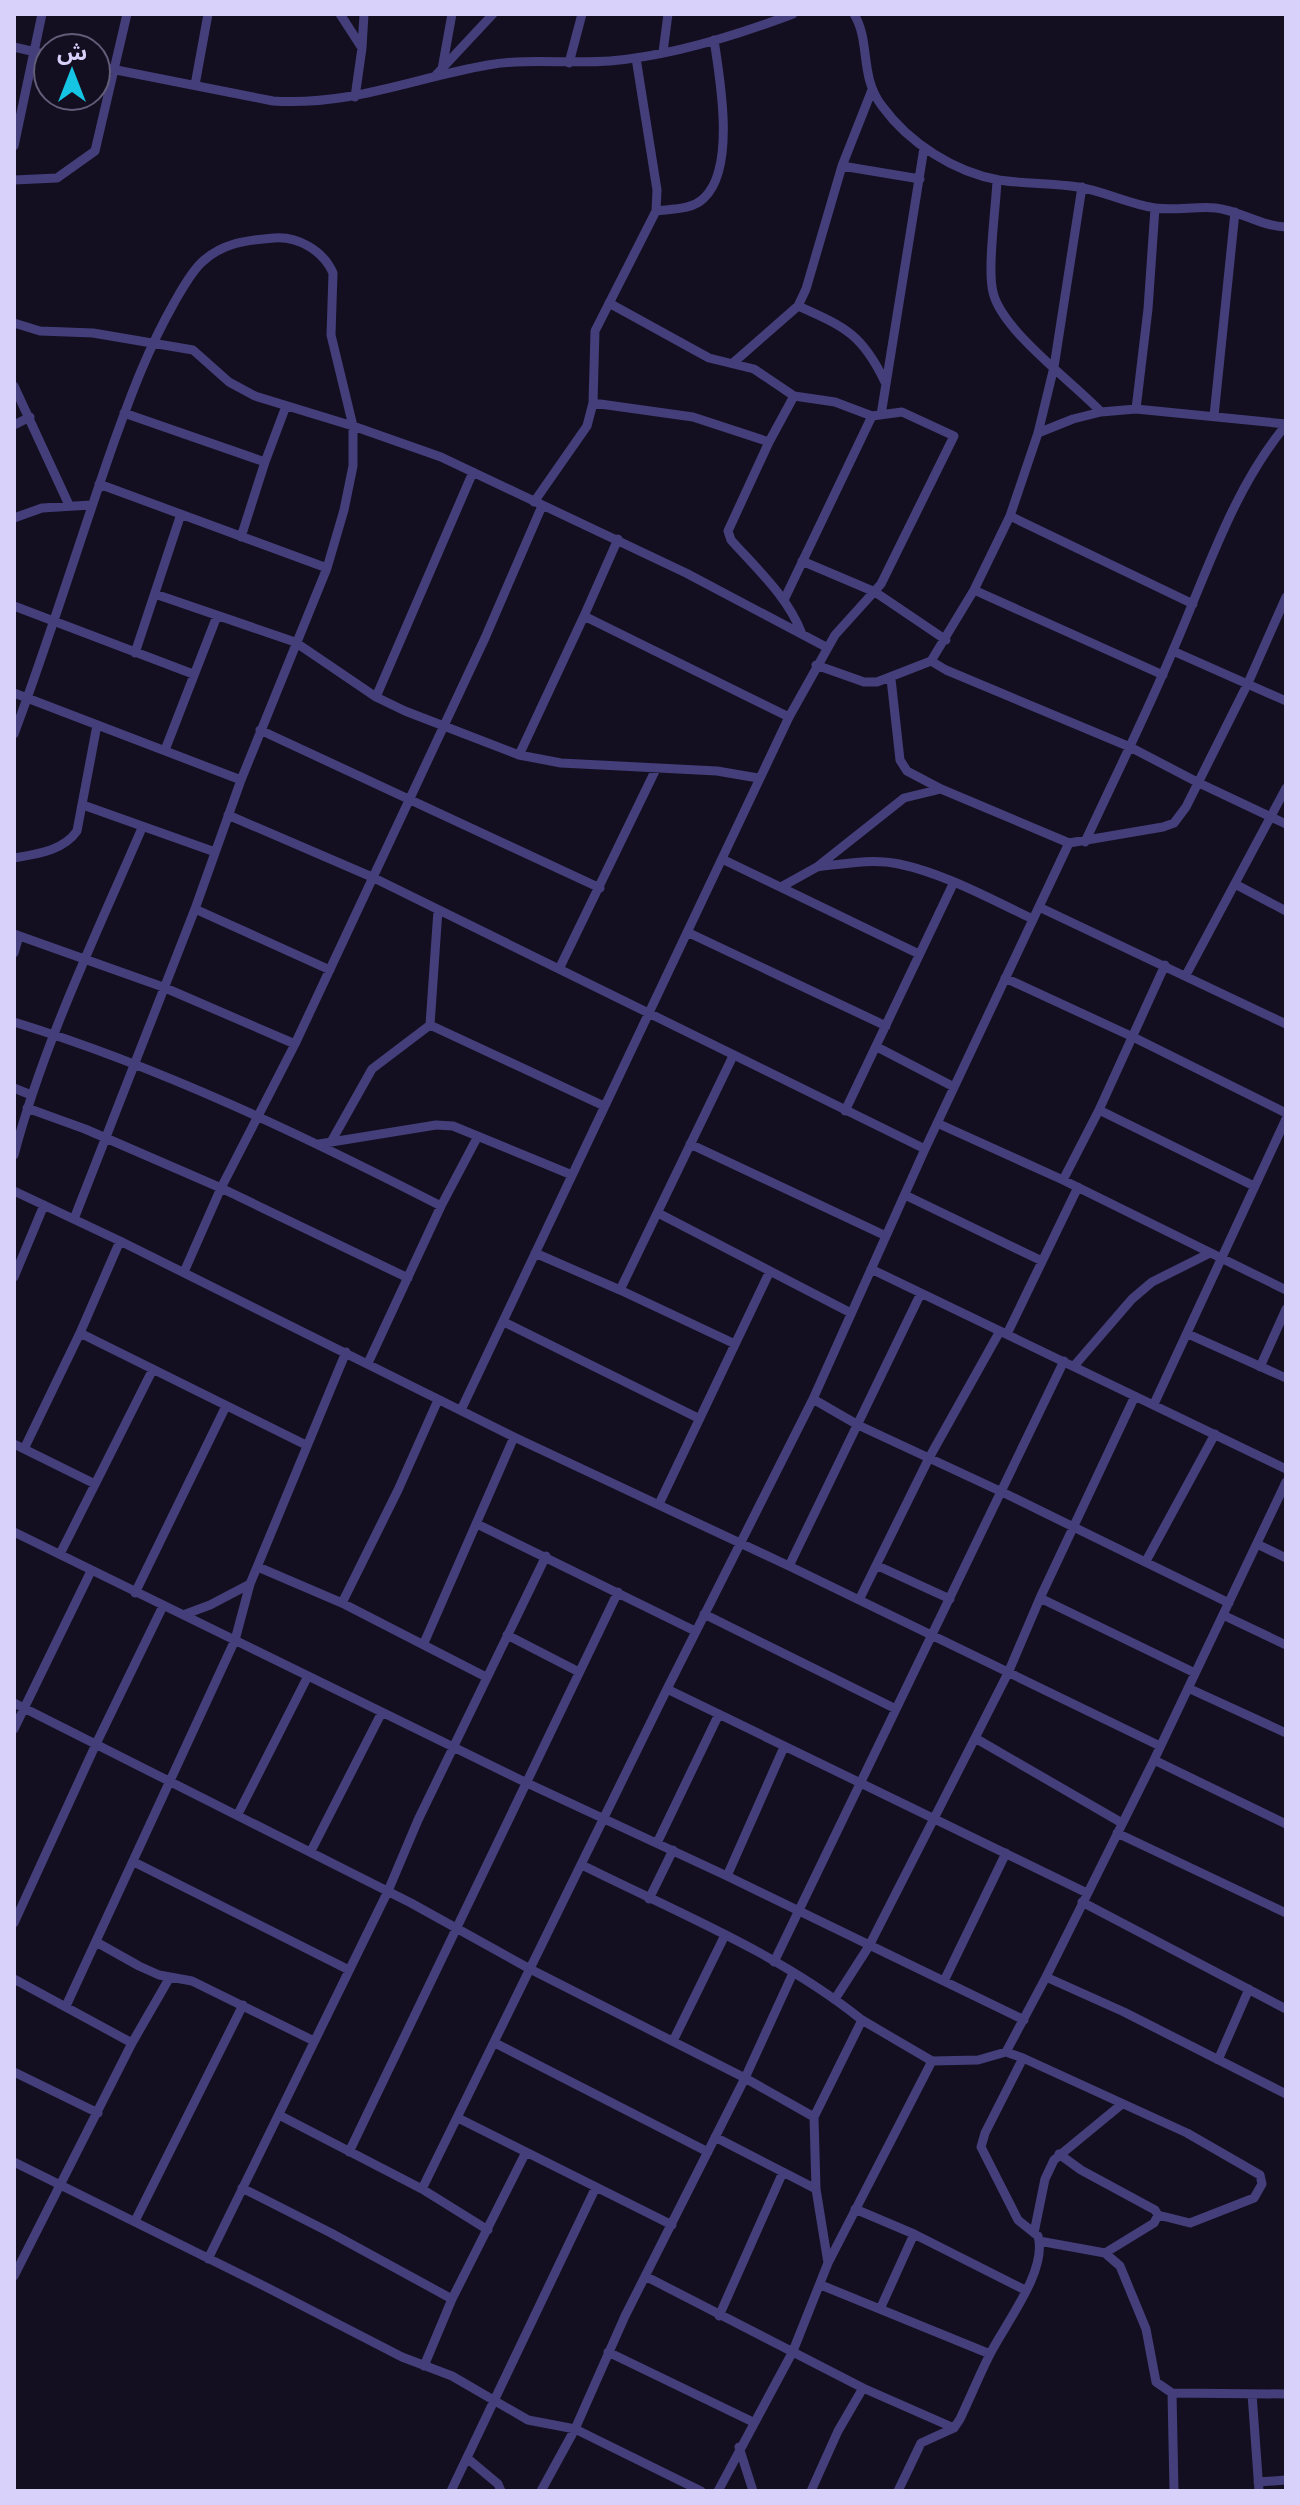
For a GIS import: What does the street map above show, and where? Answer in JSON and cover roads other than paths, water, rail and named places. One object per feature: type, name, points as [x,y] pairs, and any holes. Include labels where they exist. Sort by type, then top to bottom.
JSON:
[{"type":"street","points":[[14,180],[57,178],[95,151],[127,14]]},
{"type":"street","points":[[195,85],[208,14]]},
{"type":"street","points":[[340,14],[362,48]]},
{"type":"street","points":[[355,97],[364,14]]},
{"type":"street","points":[[439,73],[452,14]]},
{"type":"street","points":[[439,73],[493,14]]},
{"type":"street","points":[[569,63],[582,14]]},
{"type":"street","points":[[663,52],[668,14]]},
{"type":"street","points":[[112,70],[273,101],[295,102],[355,97],[439,73],[491,64],[636,58],[745,32],[793,14]]},
{"type":"street","points":[[854,14],[860,28],[866,75],[872,90],[893,119],[924,148],[960,168],[997,180],[1082,187],[1155,208],[1216,208],[1260,223],[1286,227]]},
{"type":"street","points":[[656,211],[694,205],[713,187],[718,173],[723,97],[714,40]]},
{"type":"street","points":[[14,146],[18,105],[32,58]]},
{"type":"street","points":[[184,1272],[221,1188],[295,1044],[485,638],[538,504],[587,426],[593,403],[594,337],[656,211],[657,190],[636,58]]},
{"type":"street","points":[[733,363],[798,306],[806,289],[842,166],[872,90]]},
{"type":"street","points":[[784,600],[876,415],[885,382],[924,148]]},
{"type":"street","points":[[842,166],[920,179]]},
{"type":"street","points":[[997,180],[992,291],[1009,323],[1101,412]]},
{"type":"street","points":[[816,665],[864,682],[891,679],[931,661],[974,590],[1010,516],[1038,433],[1054,367],[1082,187]]},
{"type":"street","points":[[1136,409],[1148,309],[1155,208]]},
{"type":"street","points":[[1214,416],[1235,212]]},
{"type":"street","points":[[14,734],[91,505],[151,343],[185,284],[202,262],[219,249],[249,240],[279,237],[298,240],[330,265],[333,273],[331,335],[353,426],[353,466],[327,568],[260,730],[195,909],[74,1219]]},
{"type":"street","points":[[461,1410],[758,778],[826,647],[875,592],[954,436],[902,412],[876,415],[835,402],[794,396],[754,369],[709,358],[609,303]]},
{"type":"street","points":[[798,306],[857,338],[874,359],[885,382]]},
{"type":"street","points":[[14,323],[40,331],[93,333],[193,350],[229,382],[255,396],[417,447],[618,539],[826,647]]},
{"type":"street","points":[[14,386],[69,505]]},
{"type":"street","points":[[794,396],[728,531],[731,540],[784,600],[796,617],[802,634]]},
{"type":"street","points":[[593,403],[693,417],[769,442]]},
{"type":"street","points":[[241,537],[286,406]]},
{"type":"street","points":[[1038,433],[1101,412],[1136,409],[1286,425]]},
{"type":"street","points":[[124,413],[265,462]]},
{"type":"street","points":[[14,425],[30,417]]},
{"type":"street","points":[[1085,842],[1163,675],[1245,483],[1286,425]]},
{"type":"street","points":[[376,697],[473,472]]},
{"type":"street","points":[[99,484],[327,568]]},
{"type":"street","points":[[14,518],[42,508],[91,505]]},
{"type":"street","points":[[135,653],[181,514]]},
{"type":"street","points":[[1010,516],[1193,604]]},
{"type":"street","points":[[519,755],[618,539]]},
{"type":"street","points":[[802,561],[875,592],[946,640]]},
{"type":"street","points":[[974,590],[1163,675]]},
{"type":"street","points":[[155,594],[295,642],[376,697],[519,755],[561,763],[706,770],[758,778]]},
{"type":"street","points":[[891,679],[901,765],[907,771],[941,789],[1069,843],[1085,842],[1174,823],[1181,816],[1248,683],[1286,597]]},
{"type":"street","points":[[14,606],[193,674]]},
{"type":"street","points":[[165,750],[217,616]]},
{"type":"street","points":[[584,616],[789,717]]},
{"type":"street","points":[[1173,651],[1286,701]]},
{"type":"street","points":[[931,661],[1130,747],[1286,824]]},
{"type":"street","points":[[14,693],[241,780]]},
{"type":"street","points":[[14,858],[37,854],[71,840],[77,831],[97,725]]},
{"type":"street","points":[[260,730],[600,888]]},
{"type":"street","points":[[560,967],[656,769]]},
{"type":"street","points":[[1186,975],[1286,788]]},
{"type":"street","points":[[781,887],[817,867],[904,798],[941,789]]},
{"type":"street","points":[[83,805],[215,852]]},
{"type":"street","points":[[228,815],[372,877],[560,967],[648,1014],[925,1149]]},
{"type":"street","points":[[14,1155],[31,1095],[142,828]]},
{"type":"street","points":[[422,2189],[695,1631],[813,1399],[925,1149],[1069,843]]},
{"type":"street","points":[[722,859],[919,954]]},
{"type":"street","points":[[817,867],[864,862],[897,863],[954,882],[1033,919]]},
{"type":"street","points":[[845,1111],[954,882]]},
{"type":"street","points":[[1235,884],[1286,911]]},
{"type":"street","points":[[1039,907],[1286,1024]]},
{"type":"street","points":[[195,909],[330,970]]},
{"type":"street","points":[[331,1142],[372,1069],[430,1025],[438,910]]},
{"type":"street","points":[[687,932],[886,1026]]},
{"type":"street","points":[[14,953],[16,935],[163,987],[295,1044]]},
{"type":"street","points":[[1063,1180],[1099,1110],[1165,965]]},
{"type":"street","points":[[1005,978],[1133,1037],[1286,1116],[1154,1404]]},
{"type":"street","points":[[14,1022],[135,1063],[258,1116],[441,1206]]},
{"type":"street","points":[[430,1025],[604,1106]]},
{"type":"street","points":[[877,1047],[954,1087]]},
{"type":"street","points":[[620,1290],[733,1056]]},
{"type":"street","points":[[14,1088],[31,1095]]},
{"type":"street","points":[[27,1108],[107,1138],[221,1188],[408,1278]]},
{"type":"street","points":[[1099,1110],[1254,1186]]},
{"type":"street","points":[[937,1123],[1078,1187],[1286,1290]]},
{"type":"street","points":[[319,1144],[436,1125],[453,1126],[572,1175]]},
{"type":"street","points":[[368,1363],[441,1206],[478,1136]]},
{"type":"street","points":[[690,1144],[886,1236]]},
{"type":"street","points":[[859,1600],[929,1458],[1003,1332],[1078,1187]]},
{"type":"street","points":[[14,1191],[514,1437],[1160,1746]]},
{"type":"street","points":[[905,1195],[1042,1261]]},
{"type":"street","points":[[14,1277],[44,1205]]},
{"type":"street","points":[[658,1213],[851,1313]]},
{"type":"street","points":[[95,1484],[19,1446],[80,1333],[120,1241]]},
{"type":"street","points":[[535,1253],[735,1344]]},
{"type":"street","points":[[1074,1366],[1132,1299],[1152,1282],[1208,1254]]},
{"type":"street","points":[[871,1269],[1286,1469]]},
{"type":"street","points":[[659,1504],[769,1273]]},
{"type":"street","points":[[789,1566],[921,1293]]},
{"type":"street","points":[[1260,1367],[1286,1309]]},
{"type":"street","points":[[504,1322],[698,1418]]},
{"type":"street","points":[[80,1333],[306,1445]]},
{"type":"street","points":[[1188,1334],[1286,1378]]},
{"type":"street","points":[[66,2006],[98,1943],[169,1780],[235,1640],[250,1584],[346,1352]]},
{"type":"street","points":[[774,1962],[1064,1361]]},
{"type":"street","points":[[60,1554],[153,1369]]},
{"type":"street","points":[[835,1999],[869,1946],[1008,1673],[1072,1527],[1135,1396]]},
{"type":"street","points":[[813,1399],[858,1425],[1229,1603]]},
{"type":"street","points":[[342,1603],[438,1400]]},
{"type":"street","points":[[135,1593],[226,1406]]},
{"type":"street","points":[[1146,1561],[1215,1434]]},
{"type":"street","points":[[424,1643],[514,1437]]},
{"type":"street","points":[[1006,2052],[1154,1760],[1286,1482]]},
{"type":"street","points":[[477,1524],[695,1631]]},
{"type":"street","points":[[14,1545],[16,1534],[60,1554],[527,1783],[799,1910],[1024,2020]]},
{"type":"street","points":[[1257,1544],[1286,1558]]},
{"type":"street","points":[[208,2259],[388,1891],[418,1820],[546,1556]]},
{"type":"street","points":[[878,1566],[950,1599]]},
{"type":"street","points":[[258,1567],[342,1603],[486,1677]]},
{"type":"street","points":[[14,1729],[19,1706],[91,1571]]},
{"type":"street","points":[[183,1615],[250,1584]]},
{"type":"street","points":[[349,2152],[618,1592]]},
{"type":"street","points":[[1040,1598],[1195,1673]]},
{"type":"street","points":[[14,1923],[163,1606]]},
{"type":"street","points":[[704,1614],[896,1709]]},
{"type":"street","points":[[1223,1615],[1286,1645]]},
{"type":"street","points":[[507,1635],[579,1672]]},
{"type":"street","points":[[238,1814],[308,1676]]},
{"type":"street","points":[[1188,1688],[1286,1733]]},
{"type":"street","points":[[667,1689],[1006,1853],[1286,2009]]},
{"type":"street","points":[[19,1706],[311,1851],[814,2117]]},
{"type":"street","points":[[311,1851],[382,1712]]},
{"type":"street","points":[[657,1843],[719,1714]]},
{"type":"street","points":[[975,1738],[1120,1828],[1286,1913]]},
{"type":"street","points":[[727,1876],[784,1747]]},
{"type":"street","points":[[1154,1760],[1286,1824]]},
{"type":"street","points":[[649,1899],[673,1850]]},
{"type":"street","points":[[944,1981],[1006,1853]]},
{"type":"street","points":[[134,1862],[349,1970]]},
{"type":"street","points":[[582,1865],[774,1962],[835,1999],[862,2020],[932,2061],[978,2060],[1006,2052],[1023,2058],[1187,2133],[1262,2179],[1260,2191],[1254,2198],[1186,2224],[1158,2215],[1155,2210],[1081,2170],[1059,2154]]},
{"type":"street","points":[[673,2041],[725,1935]]},
{"type":"street","points":[[98,1943],[139,1966],[192,1981],[314,2041]]},
{"type":"street","points":[[541,2491],[575,2429],[608,2352],[745,2078],[793,1973]]},
{"type":"street","points":[[14,2276],[132,2043],[170,1977]]},
{"type":"street","points":[[1046,1977],[1286,2094]]},
{"type":"street","points":[[14,1979],[132,2043]]},
{"type":"street","points":[[1218,2060],[1249,1989]]},
{"type":"street","points":[[135,2221],[243,2005]]},
{"type":"street","points":[[828,2263],[816,2189],[814,2117],[862,2020]]},
{"type":"street","points":[[495,2043],[708,2152]]},
{"type":"street","points":[[1023,2058],[981,2147],[1018,2220],[1037,2237],[1105,2253],[1120,2266],[1146,2329],[1156,2382],[1172,2393],[1286,2394]]},
{"type":"street","points":[[718,2491],[793,2351],[828,2263],[932,2061]]},
{"type":"street","points":[[14,2072],[98,2113]]},
{"type":"street","points":[[898,2491],[921,2443],[954,2428],[1025,2290],[1036,2264],[1045,2179],[1059,2154],[1122,2104]]},
{"type":"street","points":[[279,2115],[422,2189],[488,2230]]},
{"type":"street","points":[[458,2118],[672,2225]]},
{"type":"street","points":[[715,2137],[816,2189]]},
{"type":"street","points":[[424,2366],[452,2299],[526,2152]]},
{"type":"street","points":[[14,2162],[424,2366],[452,2376],[534,2422],[575,2429],[701,2491]]},
{"type":"street","points":[[719,2316],[783,2172]]},
{"type":"street","points":[[451,2491],[596,2187]]},
{"type":"street","points":[[242,2188],[452,2299]]},
{"type":"street","points":[[855,2209],[914,2234],[1025,2290]]},
{"type":"street","points":[[1105,2253],[1154,2223],[1158,2215]]},
{"type":"street","points":[[881,2307],[914,2234]]},
{"type":"street","points":[[645,2276],[863,2388],[954,2428]]},
{"type":"street","points":[[821,2285],[990,2354]]},
{"type":"street","points":[[608,2352],[753,2422]]},
{"type":"street","points":[[811,2491],[838,2431],[863,2388]]},
{"type":"street","points":[[1172,2393],[1174,2491]]},
{"type":"street","points":[[1252,2394],[1259,2487],[1286,2480]]},
{"type":"street","points":[[739,2447],[753,2491]]},
{"type":"street","points":[[467,2458],[498,2484],[501,2491]]}]
